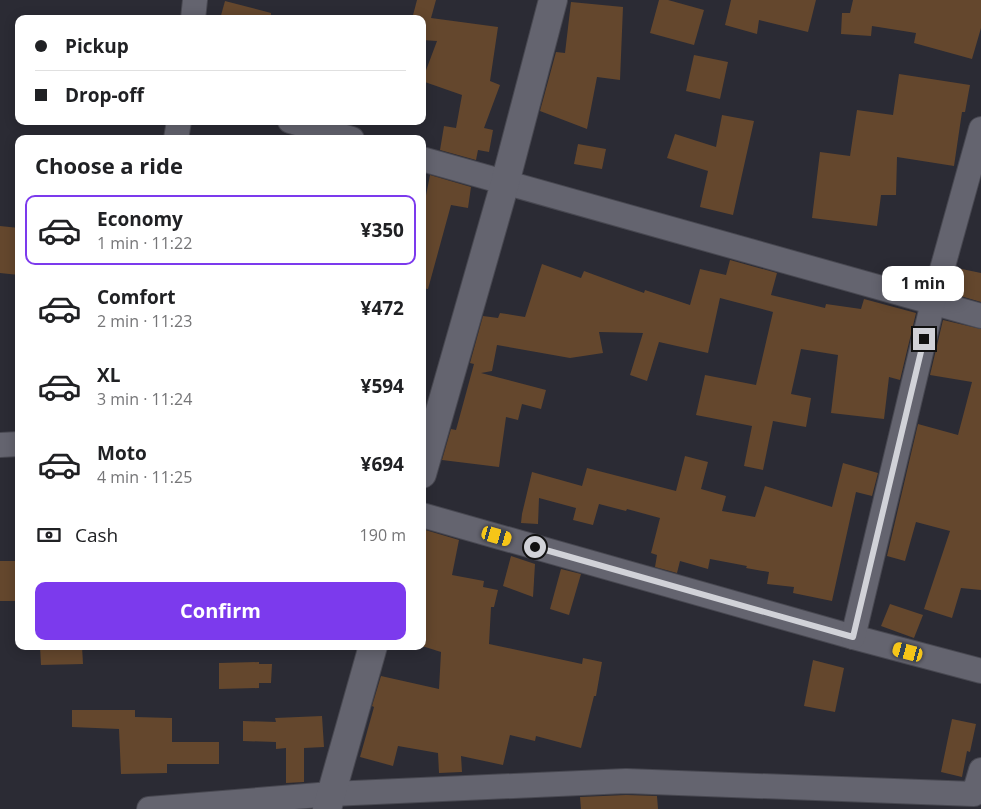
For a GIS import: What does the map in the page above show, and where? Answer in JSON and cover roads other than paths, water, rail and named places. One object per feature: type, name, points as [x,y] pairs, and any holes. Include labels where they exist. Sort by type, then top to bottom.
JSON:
[{"type":"street","points":[[193,15],[195,0]]},
{"type":"street","points":[[426,460],[505,183],[553,0]]},
{"type":"street","points":[[304,125],[338,135]]},
{"type":"street","points":[[853,637],[933,302],[981,128]]},
{"type":"street","points":[[426,160],[981,316]]},
{"type":"street","points":[[0,445],[15,444]]},
{"type":"street","points":[[426,516],[853,637],[981,671]]},
{"type":"street","points":[[329,802],[372,650]]},
{"type":"street","points":[[149,809],[329,802],[626,780],[974,794],[981,770]]}]
